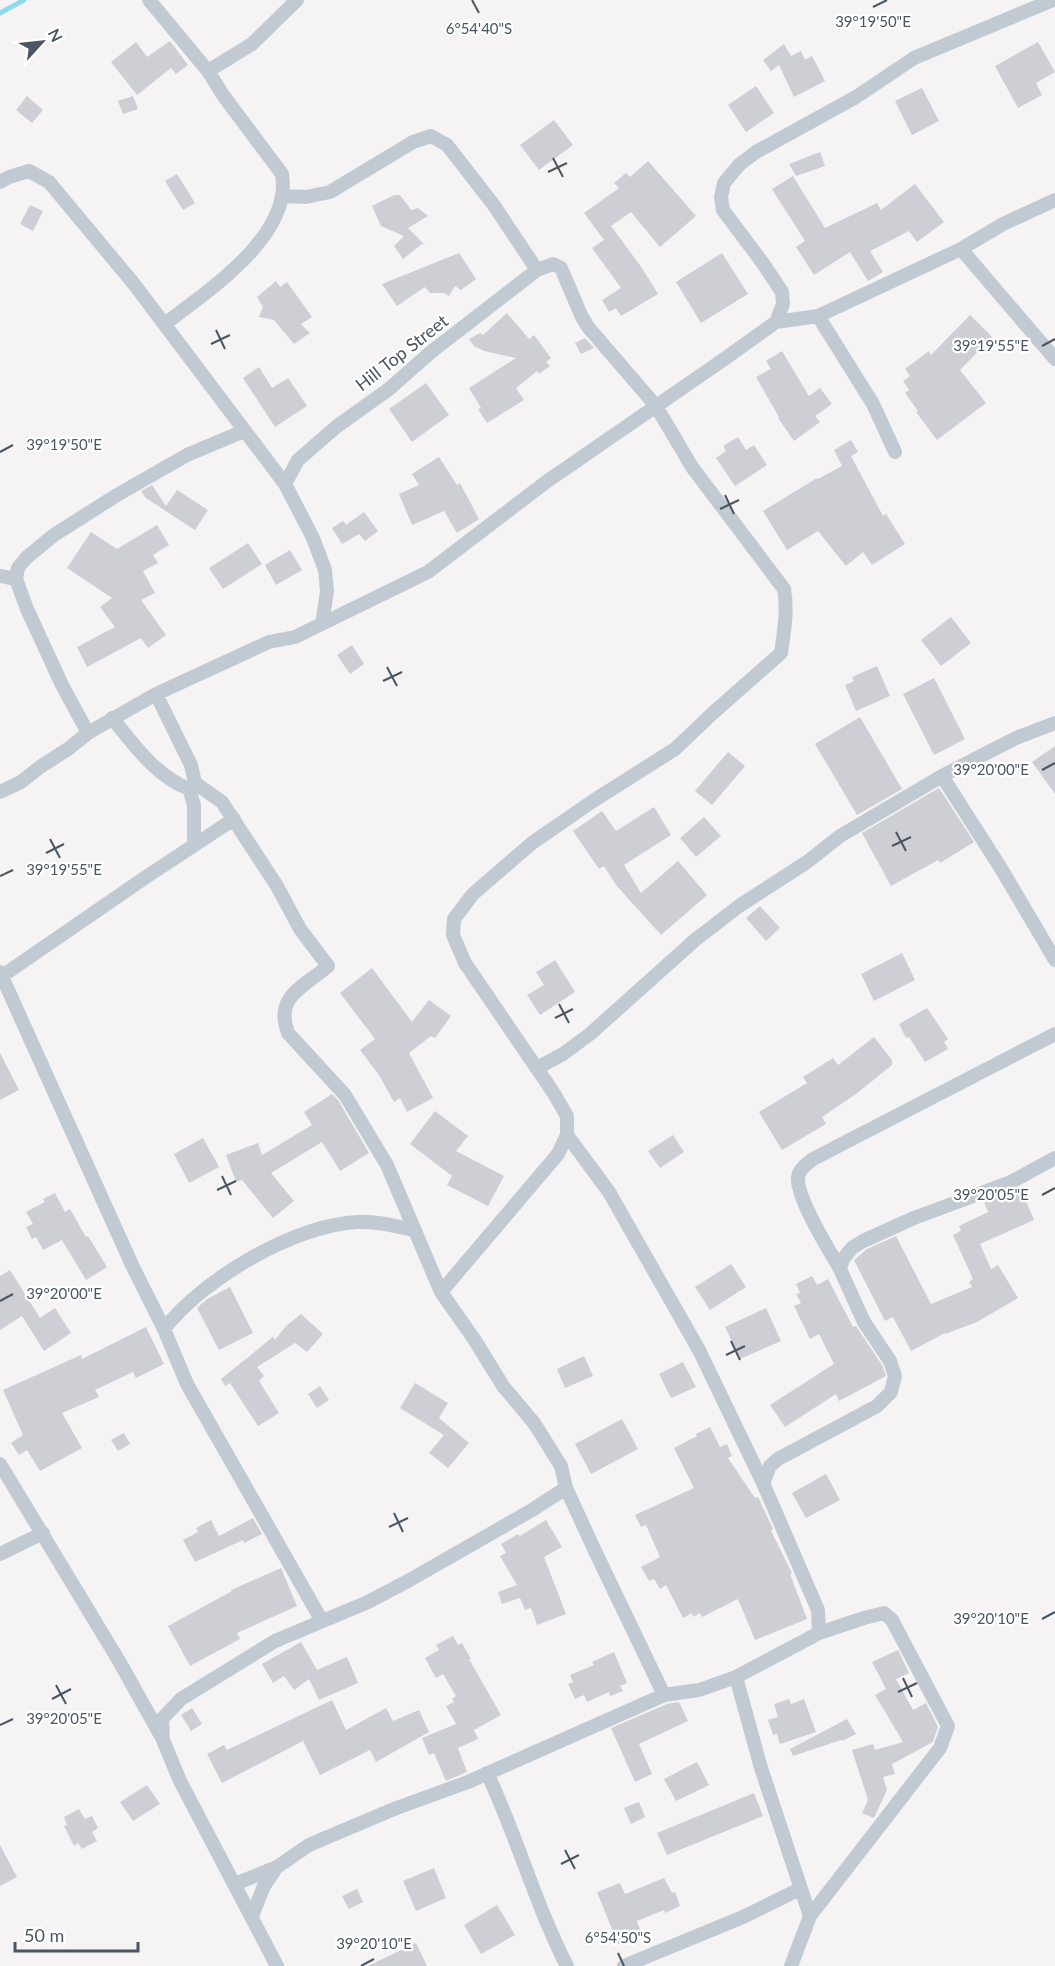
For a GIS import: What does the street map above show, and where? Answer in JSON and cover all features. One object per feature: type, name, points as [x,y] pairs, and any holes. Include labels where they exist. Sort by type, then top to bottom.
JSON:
[{"type":"street","points":[[149,0],[208,71],[223,95],[282,174],[284,186],[276,215],[238,268],[165,324]]},
{"type":"street","points":[[208,71],[252,44],[297,0]]},
{"type":"street","points":[[776,322],[783,304],[782,292],[723,210],[721,196],[724,183],[739,165],[756,152],[856,97],[914,58],[1053,1]]},
{"type":"street","points":[[283,196],[306,197],[330,192],[413,142],[431,136],[447,145],[493,204],[537,270]]},
{"type":"street","points":[[0,182],[29,171],[49,182],[165,324],[285,484],[313,538],[325,570],[327,591],[322,624]]},
{"type":"street","points":[[0,792],[21,782],[68,750],[88,733],[156,694],[269,642],[295,637],[428,572],[546,482],[776,322],[818,316],[961,249],[1003,224],[1055,200]]},
{"type":"street","points":[[961,249],[1055,359]]},
{"type":"street","name":"Hill Top Street","points":[[285,484],[298,460],[336,427],[389,389],[431,352],[537,270],[553,264],[561,268],[588,327],[656,406]]},
{"type":"street","points":[[818,316],[873,404],[895,452]]},
{"type":"street","points":[[441,1292],[558,1154],[567,1135],[567,1116],[465,963],[453,935],[454,919],[481,887],[532,843],[675,749],[782,653],[787,613],[784,589],[692,467],[656,406]]},
{"type":"street","points":[[88,733],[62,685],[27,609],[16,579],[18,568],[26,558],[54,535],[117,495],[187,455],[244,431]]},
{"type":"street","points":[[0,576],[16,579]]},
{"type":"street","points":[[327,591],[346,612]]},
{"type":"street","points":[[156,694],[191,765],[194,845]]},
{"type":"street","points":[[112,718],[148,761],[174,783],[192,786],[222,802],[277,886],[300,929],[328,966],[289,997],[283,1020],[288,1033],[345,1095],[387,1165],[412,1230],[441,1292],[503,1386],[534,1423],[561,1466],[566,1488],[664,1695]]},
{"type":"street","points":[[537,1068],[563,1054],[590,1034],[695,940],[739,906],[807,862],[840,836],[942,776],[1016,738],[1055,723]]},
{"type":"street","points":[[942,776],[1002,870],[1055,960]]},
{"type":"street","points":[[234,819],[1,974],[187,1384],[322,1621]]},
{"type":"street","points":[[763,1483],[770,1466],[778,1459],[877,1406],[891,1392],[895,1376],[890,1361],[864,1322],[801,1191],[798,1176],[802,1167],[813,1159],[1055,1034]]},
{"type":"street","points":[[567,1135],[609,1192],[699,1350],[763,1483],[818,1610],[819,1633]]},
{"type":"street","points":[[840,1269],[843,1258],[863,1241],[906,1221],[1011,1182],[1055,1158]]},
{"type":"street","points":[[164,1329],[174,1316],[200,1292],[226,1274],[309,1231],[357,1222],[379,1222],[412,1230]]},
{"type":"street","points":[[0,1464],[124,1670],[163,1740],[180,1781],[277,1966]]},
{"type":"street","points":[[163,1740],[162,1719],[181,1700],[275,1641],[368,1602],[408,1581],[566,1488]]},
{"type":"street","points":[[0,1554],[43,1533]]},
{"type":"street","points":[[235,1884],[277,1867],[309,1845],[487,1773],[664,1695],[699,1690],[736,1677],[819,1633],[884,1613],[892,1620],[948,1726],[940,1748],[810,1916],[791,1966]]},
{"type":"street","points":[[736,1677],[761,1768],[810,1916]]},
{"type":"street","points":[[487,1773],[513,1832],[520,1858],[555,1943],[567,1966]]},
{"type":"street","points":[[252,1916],[264,1886],[277,1867]]},
{"type":"street","points":[[624,1966],[743,1917],[800,1889]]},
{"type":"building","points":[[170,41],[188,65],[176,74],[171,68],[137,95],[111,62],[136,42],[147,57]]},
{"type":"building","points":[[1038,42],[1055,72],[1036,83],[1042,95],[1018,108],[995,66]]},
{"type":"building","points":[[784,44],[791,56],[801,51],[805,60],[812,56],[825,81],[794,97],[779,65],[771,71],[763,60]]},
{"type":"building","points":[[756,86],[774,113],[746,132],[728,105]]},
{"type":"building","points":[[922,88],[939,121],[912,135],[895,101]]},
{"type":"building","points":[[27,96],[43,110],[32,123],[16,110]]},
{"type":"building","points":[[133,96],[138,109],[123,114],[118,101]]},
{"type":"building","points":[[554,120],[573,145],[539,170],[520,145]]},
{"type":"building","points":[[820,152],[825,166],[796,176],[789,164]]},
{"type":"building","points":[[648,161],[696,216],[660,247],[631,212],[611,226],[658,294],[621,316],[616,308],[609,312],[602,300],[621,288],[592,248],[604,240],[584,213],[619,188],[614,183],[626,173],[630,177]]},
{"type":"building","points":[[177,174],[195,203],[183,210],[165,181]]},
{"type":"building","points":[[793,176],[825,228],[877,203],[881,210],[915,184],[944,222],[917,242],[909,231],[870,251],[883,272],[868,281],[850,252],[814,275],[796,247],[805,241],[772,189]]},
{"type":"building","points":[[394,195],[400,195],[411,210],[418,208],[428,216],[408,228],[425,245],[422,244],[403,259],[394,246],[404,236],[381,226],[372,206]]},
{"type":"building","points":[[30,205],[43,211],[33,231],[20,224]]},
{"type":"building","points":[[459,253],[476,279],[461,290],[455,286],[449,296],[444,293],[430,293],[425,287],[397,306],[382,284]]},
{"type":"building","points":[[722,253],[748,294],[701,323],[676,282]]},
{"type":"building","points":[[276,281],[280,287],[287,282],[312,317],[301,324],[310,333],[294,344],[274,320],[259,317],[263,307],[257,297]]},
{"type":"building","points":[[507,313],[529,339],[534,335],[551,358],[546,362],[550,366],[539,374],[537,371],[516,388],[524,400],[487,423],[469,388],[516,358],[484,351],[474,346],[469,339],[480,333],[483,335]]},
{"type":"building","points":[[970,315],[992,337],[960,370],[986,403],[937,440],[905,393],[909,390],[903,381],[910,376],[905,369],[929,351],[931,355]]},
{"type":"building","points":[[585,338],[594,348],[581,354],[575,343]]},
{"type":"building","points":[[782,351],[809,396],[820,388],[832,404],[815,416],[820,422],[794,441],[778,418],[756,377],[771,369],[766,361]]},
{"type":"building","points":[[259,367],[272,388],[288,378],[307,406],[275,427],[243,378]]},
{"type":"building","points":[[426,383],[449,415],[412,442],[389,409]]},
{"type":"building","points":[[738,437],[746,450],[754,445],[767,465],[735,486],[716,458],[726,451],[723,446]]},
{"type":"building","points":[[851,440],[858,452],[851,456],[883,516],[886,514],[905,544],[872,565],[863,552],[846,566],[818,531],[787,550],[763,511],[817,478],[842,466],[834,450]]},
{"type":"building","points":[[439,457],[457,485],[460,483],[479,519],[457,533],[444,511],[412,525],[399,494],[419,485],[412,474]]},
{"type":"building","points":[[152,485],[166,506],[177,490],[208,510],[195,530],[146,498],[141,491]]},
{"type":"building","points":[[364,512],[378,531],[365,541],[359,534],[342,544],[332,528],[343,521],[346,525]]},
{"type":"building","points":[[157,525],[169,545],[153,555],[158,563],[143,571],[155,593],[141,600],[166,635],[148,648],[141,638],[87,667],[77,647],[115,627],[100,607],[112,598],[67,568],[91,532],[117,549]]},
{"type":"building","points":[[248,543],[262,564],[223,589],[209,568]]},
{"type":"building","points":[[290,550],[302,570],[276,585],[265,565]]},
{"type":"building","points":[[951,617],[971,643],[941,666],[921,640]]},
{"type":"building","points":[[352,645],[364,664],[350,674],[337,655]]},
{"type":"building","points":[[877,666],[890,696],[856,711],[845,685],[854,681],[852,677]]},
{"type":"building","points":[[934,678],[965,739],[934,755],[903,694]]},
{"type":"building","points":[[860,717],[902,789],[857,815],[815,744]]},
{"type":"building","points":[[1055,746],[1055,794],[1032,762]]},
{"type":"building","points":[[728,752],[745,766],[712,805],[695,791]]},
{"type":"building","points":[[939,788],[974,842],[940,863],[938,860],[891,886],[862,833]]},
{"type":"building","points":[[654,807],[671,835],[624,865],[641,893],[678,861],[707,895],[661,935],[616,885],[604,866],[599,869],[573,831],[602,811],[616,831]]},
{"type":"building","points":[[704,817],[721,836],[696,857],[680,838]]},
{"type":"building","points":[[760,906],[780,928],[766,941],[746,918]]},
{"type":"building","points":[[902,953],[915,980],[874,1001],[861,974]]},
{"type":"building","points":[[555,960],[575,992],[540,1015],[527,995],[544,985],[536,972]]},
{"type":"building","points":[[372,968],[412,1022],[429,1000],[451,1016],[435,1038],[431,1036],[409,1053],[433,1098],[407,1112],[400,1098],[394,1102],[379,1075],[360,1050],[375,1039],[340,993]]},
{"type":"building","points":[[927,1008],[948,1039],[944,1042],[948,1049],[925,1062],[909,1037],[906,1038],[899,1024]]},
{"type":"building","points":[[874,1037],[892,1060],[892,1065],[856,1094],[822,1117],[826,1124],[782,1150],[759,1112],[807,1083],[803,1077],[833,1058],[838,1065]]},
{"type":"building","points":[[0,1053],[19,1090],[0,1100]]},
{"type":"building","points":[[332,1094],[338,1100],[369,1153],[340,1171],[322,1142],[271,1173],[294,1201],[273,1218],[242,1180],[236,1182],[226,1155],[258,1143],[262,1155],[312,1125],[304,1112]]},
{"type":"building","points":[[435,1111],[468,1136],[456,1151],[504,1176],[488,1206],[447,1185],[452,1176],[410,1144]]},
{"type":"building","points":[[673,1135],[684,1152],[660,1168],[648,1151]]},
{"type":"building","points":[[203,1138],[219,1167],[189,1183],[174,1154]]},
{"type":"building","points":[[1020,1187],[1034,1220],[980,1244],[991,1269],[998,1265],[1018,1298],[977,1322],[945,1333],[911,1351],[893,1317],[885,1321],[854,1260],[867,1249],[896,1236],[931,1304],[972,1287],[969,1282],[973,1279],[953,1235],[961,1231],[959,1226],[988,1212],[984,1202]]},
{"type":"building","points":[[55,1193],[65,1212],[70,1209],[107,1267],[86,1280],[62,1240],[43,1250],[36,1237],[32,1239],[26,1227],[33,1224],[26,1212],[45,1202],[43,1199]]},
{"type":"building","points":[[731,1264],[746,1287],[710,1310],[695,1287]]},
{"type":"building","points":[[10,1270],[40,1318],[55,1308],[71,1333],[44,1351],[22,1316],[0,1330],[0,1276]]},
{"type":"building","points":[[812,1276],[817,1285],[828,1279],[853,1327],[856,1326],[882,1365],[886,1376],[839,1401],[836,1394],[785,1427],[770,1405],[834,1364],[819,1334],[810,1339],[794,1306],[801,1303],[796,1294],[800,1293],[796,1284]]},
{"type":"building","points":[[230,1287],[253,1333],[219,1350],[197,1308],[207,1299]]},
{"type":"building","points":[[766,1308],[781,1341],[740,1359],[725,1327]]},
{"type":"building","points":[[301,1314],[323,1334],[307,1352],[295,1343],[257,1367],[264,1376],[259,1381],[279,1413],[258,1426],[230,1383],[225,1386],[221,1379],[273,1337],[275,1340],[286,1326]]},
{"type":"building","points":[[146,1327],[164,1364],[136,1378],[133,1372],[95,1390],[99,1397],[62,1413],[82,1448],[40,1471],[27,1450],[19,1455],[11,1443],[23,1435],[3,1390],[81,1355],[82,1359]]},
{"type":"building","points":[[584,1356],[593,1376],[565,1388],[557,1369]]},
{"type":"building","points":[[683,1362],[696,1387],[671,1398],[659,1374]]},
{"type":"building","points":[[415,1383],[448,1403],[439,1418],[469,1443],[448,1468],[429,1453],[444,1435],[400,1408]]},
{"type":"building","points":[[320,1386],[329,1400],[317,1408],[308,1394]]},
{"type":"building","points":[[622,1419],[638,1449],[591,1474],[575,1444]]},
{"type":"building","points":[[710,1427],[720,1447],[727,1444],[732,1456],[728,1458],[755,1498],[758,1497],[773,1529],[771,1531],[792,1573],[790,1574],[807,1619],[755,1640],[738,1599],[702,1617],[700,1613],[693,1617],[692,1613],[683,1618],[666,1585],[660,1589],[654,1579],[649,1581],[641,1567],[660,1557],[646,1525],[641,1527],[635,1515],[694,1488],[674,1448]]},
{"type":"building","points":[[124,1433],[130,1444],[118,1451],[111,1440]]},
{"type":"building","points":[[826,1474],[840,1500],[806,1518],[792,1493]]},
{"type":"building","points":[[253,1518],[262,1534],[195,1562],[183,1540],[198,1532],[196,1528],[211,1520],[219,1536]]},
{"type":"building","points":[[546,1520],[562,1547],[544,1557],[566,1614],[537,1625],[531,1608],[525,1610],[520,1598],[502,1604],[498,1592],[517,1585],[500,1556],[506,1553],[501,1544],[518,1534],[520,1536]]},
{"type":"building","points":[[281,1568],[297,1606],[237,1633],[240,1639],[190,1666],[168,1626],[231,1590]]},
{"type":"building","points":[[453,1636],[458,1645],[462,1643],[501,1715],[474,1730],[478,1739],[458,1748],[467,1772],[446,1781],[434,1753],[429,1755],[422,1738],[456,1724],[446,1706],[454,1702],[452,1699],[456,1696],[443,1674],[436,1678],[425,1658],[439,1650],[436,1645]]},
{"type":"building","points":[[301,1642],[317,1670],[347,1657],[358,1683],[319,1700],[309,1679],[294,1690],[284,1676],[273,1683],[262,1664]]},
{"type":"building","points":[[898,1650],[909,1673],[896,1679],[913,1710],[926,1703],[938,1727],[933,1742],[892,1764],[895,1774],[883,1777],[887,1790],[874,1818],[862,1813],[868,1800],[852,1750],[873,1744],[875,1750],[903,1742],[875,1695],[886,1689],[872,1662]]},
{"type":"building","points":[[614,1652],[627,1683],[620,1686],[623,1691],[610,1696],[609,1692],[587,1702],[584,1695],[575,1699],[568,1684],[573,1682],[570,1675],[594,1665],[592,1662]]},
{"type":"building","points":[[789,1699],[791,1704],[804,1699],[816,1732],[780,1744],[777,1734],[773,1735],[768,1720],[778,1717],[774,1704]]},
{"type":"building","points":[[332,1700],[346,1730],[386,1708],[393,1721],[419,1710],[429,1732],[376,1762],[370,1750],[320,1775],[303,1741],[222,1783],[207,1754],[224,1745],[227,1750]]},
{"type":"building","points":[[679,1702],[688,1721],[639,1744],[652,1774],[635,1782],[611,1728],[667,1704]]},
{"type":"building","points":[[192,1708],[202,1724],[191,1731],[181,1715]]},
{"type":"building","points":[[847,1719],[856,1734],[842,1741],[793,1756],[790,1749]]},
{"type":"building","points":[[697,1762],[709,1785],[676,1801],[664,1779]]},
{"type":"building","points":[[147,1785],[160,1804],[133,1821],[120,1802]]},
{"type":"building","points":[[754,1793],[763,1816],[667,1855],[657,1833]]},
{"type":"building","points":[[639,1802],[645,1817],[631,1824],[624,1808]]},
{"type":"building","points":[[79,1809],[85,1819],[92,1816],[98,1828],[92,1832],[97,1841],[82,1849],[78,1843],[74,1846],[64,1826],[67,1825],[64,1817]]},
{"type":"building","points":[[0,1845],[17,1877],[0,1886]]},
{"type":"building","points":[[434,1868],[446,1898],[416,1911],[403,1881]]},
{"type":"building","points":[[664,1878],[672,1893],[675,1892],[680,1906],[637,1921],[642,1935],[618,1944],[597,1892],[620,1883],[625,1894]]},
{"type":"building","points":[[357,1889],[363,1902],[349,1909],[342,1896]]},
{"type":"building","points":[[497,1905],[515,1935],[481,1954],[464,1925]]},
{"type":"building","points":[[416,1943],[427,1966],[368,1966]]},
{"type":"waterway","points":[[0,13],[24,0]]}]
